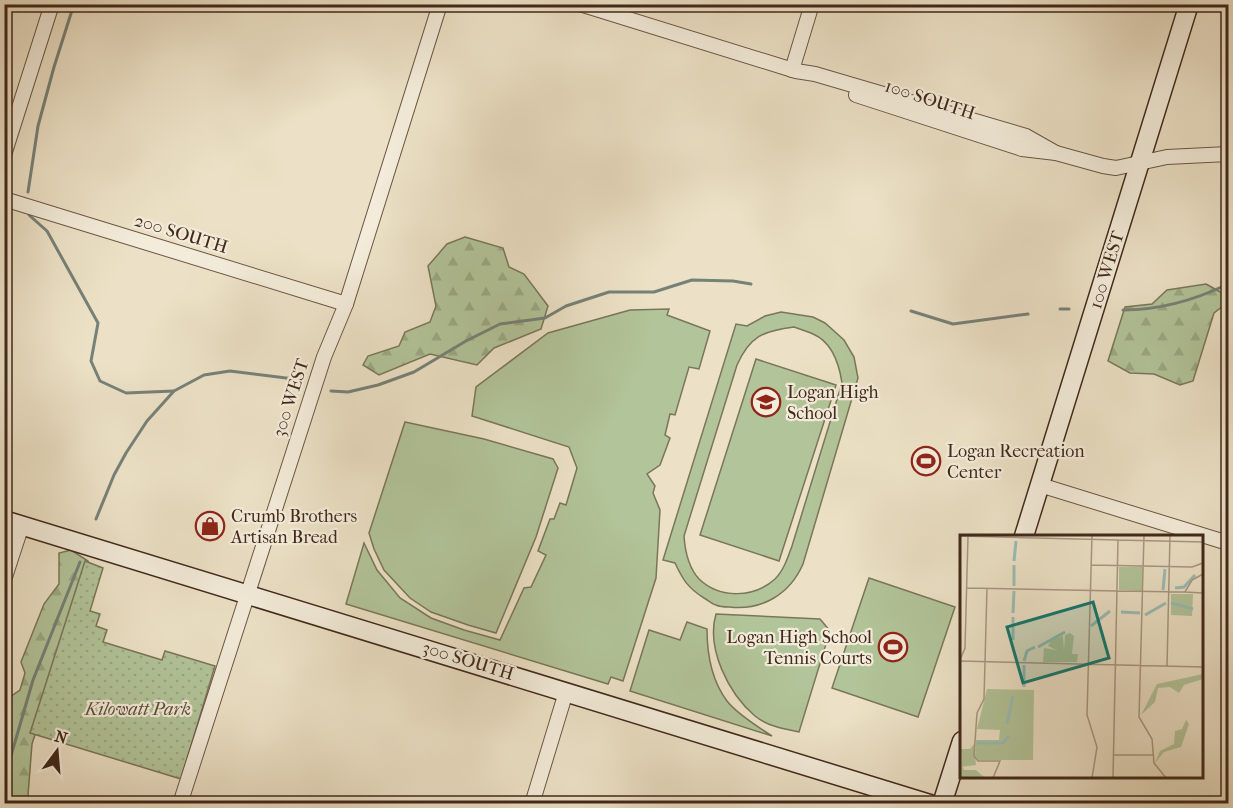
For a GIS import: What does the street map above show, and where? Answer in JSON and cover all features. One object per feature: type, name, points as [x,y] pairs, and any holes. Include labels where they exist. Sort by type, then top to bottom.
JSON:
[{"type":"street","points":[[4,154],[52,4]]},
{"type":"street","name":"300 WEST","points":[[180,804],[324,357],[346,303],[440,4]]},
{"type":"street","name":"100 SOUTH","points":[[580,4],[794,71],[815,74],[1026,136],[1056,153],[1103,166],[1116,168],[1167,157],[1228,154]]},
{"type":"street","points":[[794,71],[812,4]]},
{"type":"street","name":"100 WEST","points":[[1025,535],[1189,4]]},
{"type":"street","name":"200 SOUTH","points":[[4,199],[346,303]]},
{"type":"street","points":[[1040,485],[1202,535]]},
{"type":"street","points":[[4,580],[13,523]]},
{"type":"street","name":"300 SOUTH","points":[[13,523],[930,804]]},
{"type":"street","points":[[1203,535],[1228,543]]},
{"type":"street","points":[[532,804],[566,692]]},
{"type":"street","points":[[942,804],[960,747]]},
{"type":"green space","points":[[465,237],[503,248],[509,267],[524,274],[548,306],[541,329],[494,348],[477,365],[430,354],[379,375],[363,365],[368,356],[399,346],[405,332],[430,322],[436,306],[428,266],[447,244]]},
{"type":"green space","points":[[1206,284],[1226,295],[1223,306],[1214,313],[1193,381],[1180,385],[1154,374],[1130,373],[1108,361],[1125,307],[1152,304],[1167,290]]},
{"type":"green space","points":[[669,309],[667,315],[710,331],[699,369],[689,367],[675,415],[670,414],[665,435],[670,438],[660,465],[647,474],[655,486],[653,493],[660,510],[656,578],[623,681],[611,677],[608,684],[346,604],[364,543],[377,570],[400,598],[431,618],[500,640],[524,588],[531,587],[546,555],[538,551],[550,519],[554,519],[560,503],[566,505],[577,468],[569,447],[472,416],[476,387],[548,333],[630,310]]},
{"type":"green space","points":[[781,312],[813,317],[825,323],[844,340],[854,357],[858,378],[803,564],[797,575],[783,592],[763,603],[741,608],[721,607],[690,587],[675,563],[663,560],[736,324],[747,326],[765,316]],"holes":[[[794,327],[825,342],[837,361],[842,383],[792,546],[781,572],[775,579],[757,590],[747,593],[727,593],[707,586],[699,579],[686,553],[684,536],[742,355],[753,341],[766,333]]]},
{"type":"green space","points":[[756,359],[836,385],[779,561],[700,535]]},
{"type":"green space","points":[[405,422],[484,439],[553,459],[558,468],[536,537],[496,633],[431,612],[410,598],[384,570],[374,549],[369,533]]},
{"type":"green space","points":[[71,550],[88,561],[90,567],[32,744],[28,795],[32,803],[5,804],[5,707],[7,699],[20,690],[25,673],[21,662],[44,604],[59,584],[59,553]]},
{"type":"green space","name":"Kilowatt Park","points":[[85,561],[103,568],[90,611],[100,614],[96,626],[107,630],[103,642],[162,660],[165,651],[215,666],[181,779],[30,733]]},
{"type":"green space","name":"Logan High School Tennis Courts","points":[[869,578],[955,607],[918,717],[832,688]]},
{"type":"green space","points":[[716,614],[820,619],[830,631],[799,732],[765,722],[755,716],[736,695],[728,683],[717,655],[714,641]]},
{"type":"green space","points":[[687,622],[707,629],[711,667],[727,701],[742,715],[772,736],[630,691],[649,630],[680,640]]},
{"type":"waterway","points":[[28,192],[38,126],[74,4]]},
{"type":"waterway","points":[[29,215],[47,231],[98,323],[91,361],[100,381],[126,393],[174,391]]},
{"type":"waterway","points":[[331,391],[348,392],[378,385],[414,372],[500,324],[545,318],[566,306],[609,292],[654,292],[692,280],[751,284]]},
{"type":"waterway","points":[[1123,310],[1177,303],[1228,284]]},
{"type":"waterway","points":[[1060,309],[1069,309]]},
{"type":"waterway","points":[[911,311],[953,324],[1028,314]]},
{"type":"waterway","points":[[96,519],[114,475],[126,453],[147,421],[174,391],[204,375],[230,371],[294,379]]},
{"type":"waterway","points":[[4,784],[33,680],[80,562]]},
{"type":"place","name":"Logan High School","points":[[766,402]]},
{"type":"place","name":"Logan Recreation Center","points":[[926,461]]},
{"type":"place","name":"Crumb Brothers Artisan Bread","points":[[210,526]]},
{"type":"place","name":"Logan High School Tennis Courts","points":[[893,647]]}]
